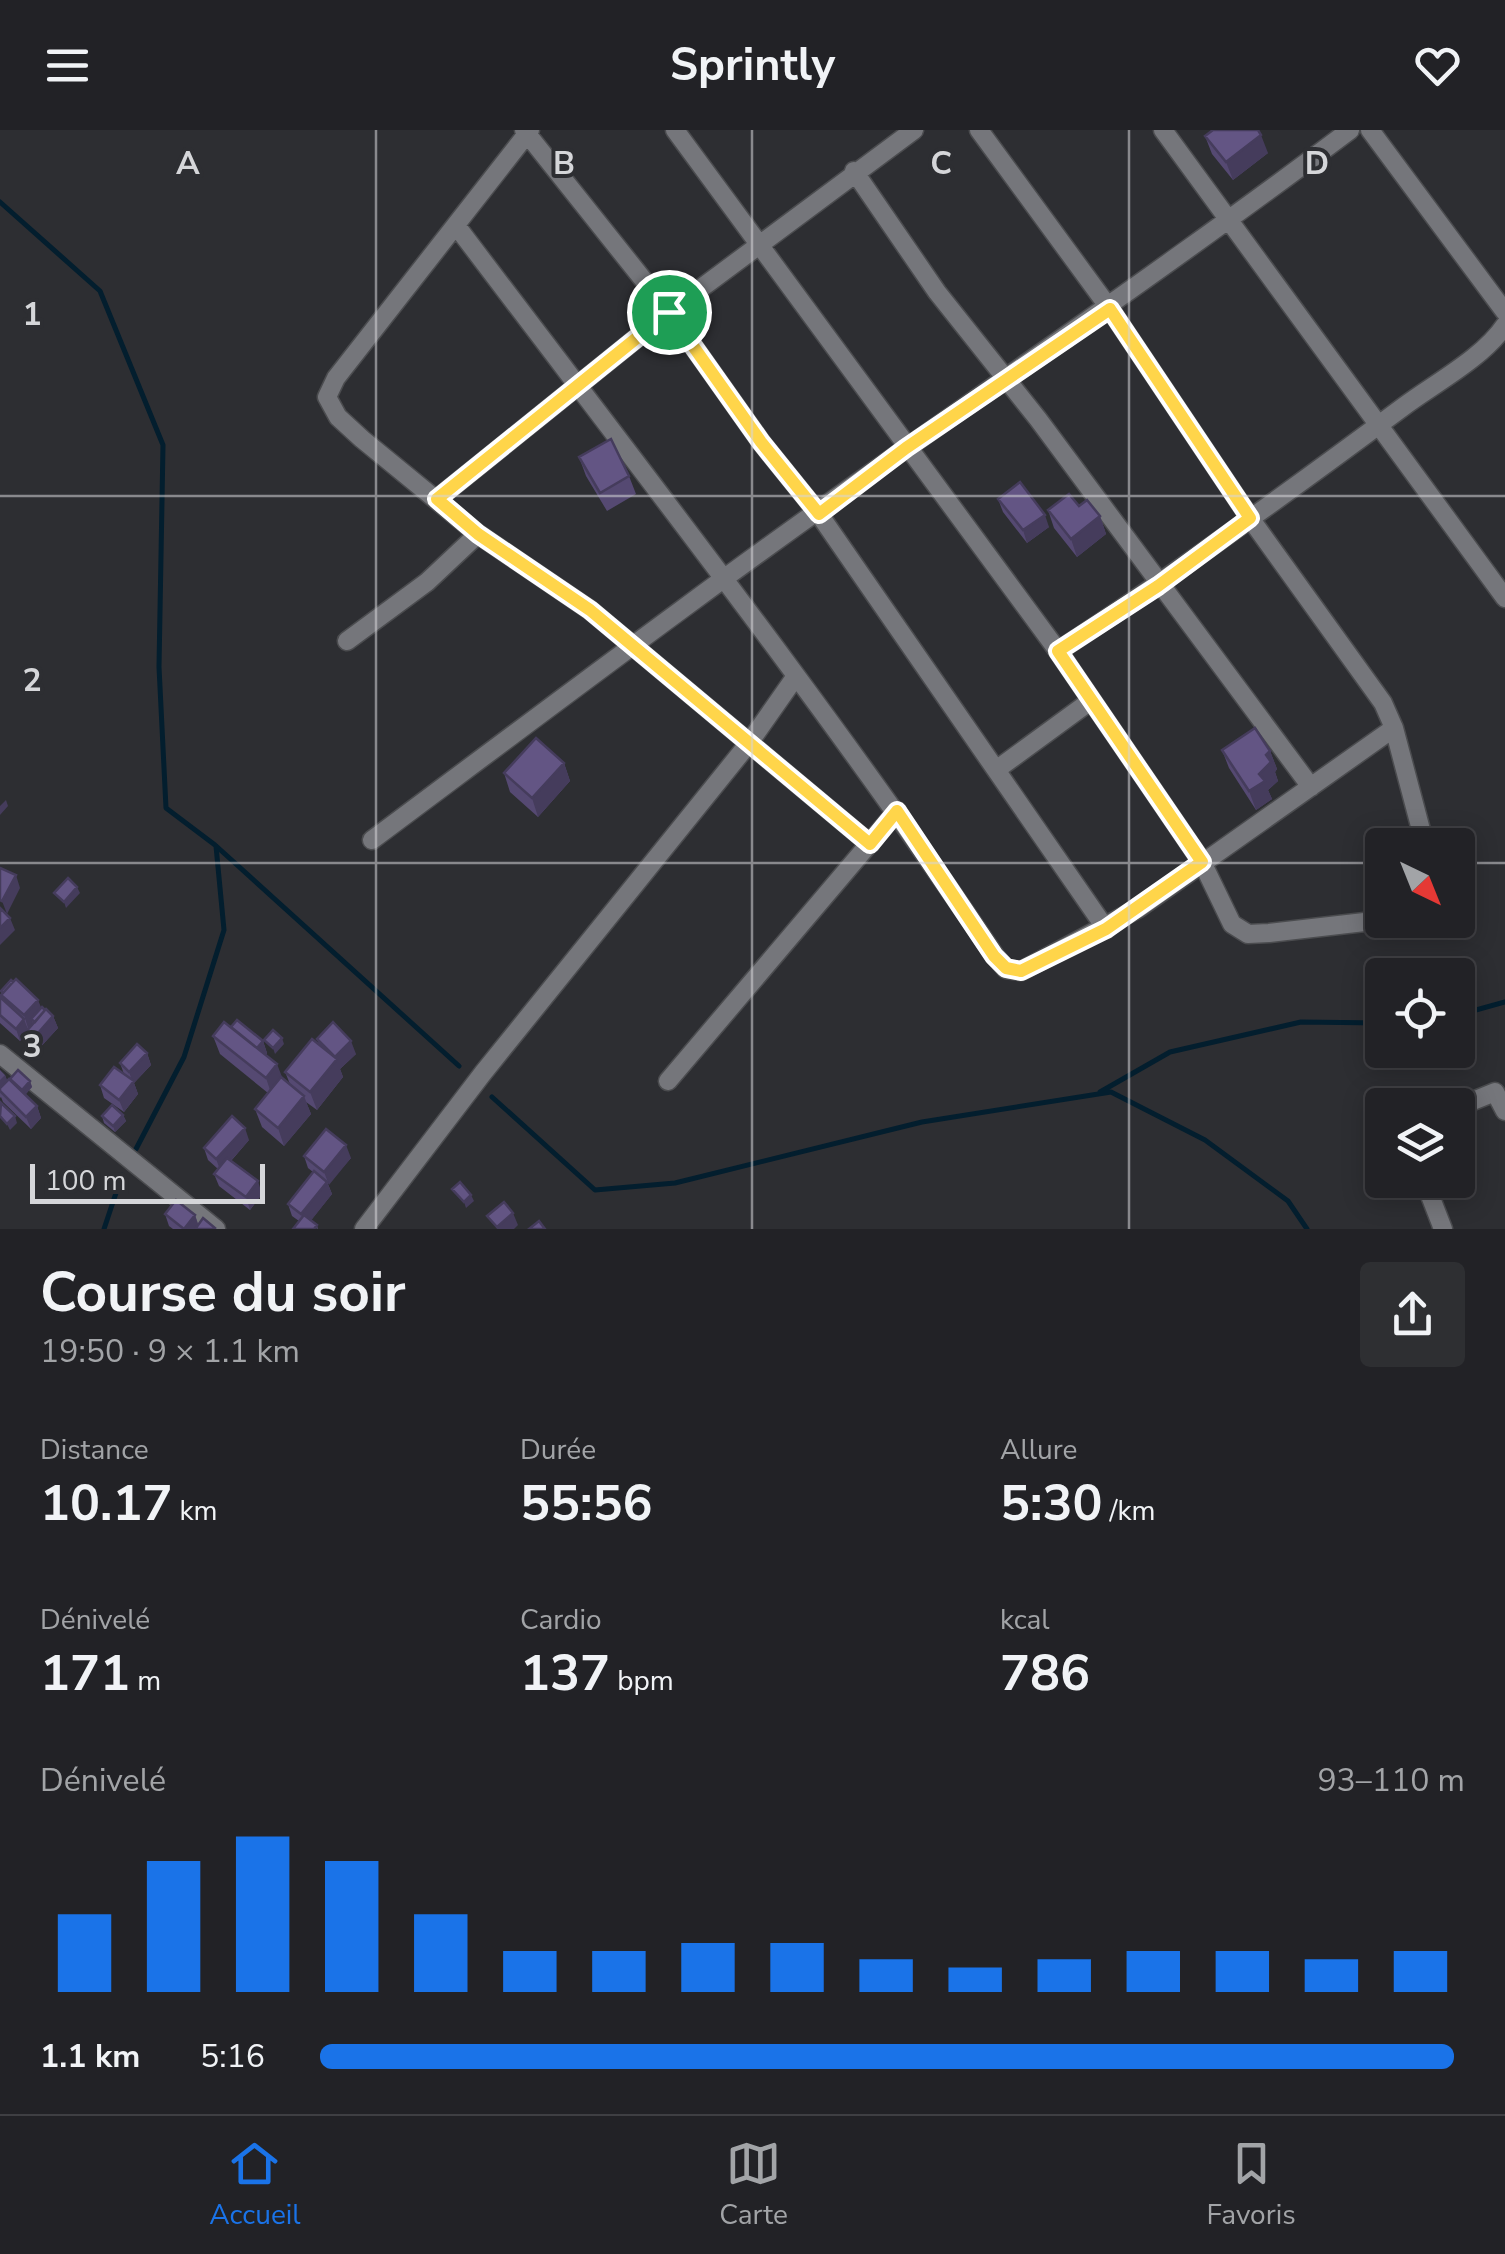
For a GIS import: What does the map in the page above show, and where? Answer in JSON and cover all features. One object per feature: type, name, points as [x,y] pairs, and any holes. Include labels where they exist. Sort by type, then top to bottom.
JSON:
[{"type":"street","points":[[675,130],[1058,651],[1089,702],[1202,862],[1240,931],[1269,933],[1365,922]]},
{"type":"street","points":[[437,499],[669,312],[914,130]]},
{"type":"street","points":[[979,130],[1110,309],[1250,518],[1354,662],[1394,728],[1420,828]]},
{"type":"street","points":[[1163,130],[1505,598]]},
{"type":"street","points":[[372,840],[906,448],[1110,309],[1350,130]]},
{"type":"street","points":[[1370,130],[1505,312]]},
{"type":"street","points":[[870,844],[630,648],[590,610],[478,534],[362,440],[338,417],[327,397],[336,378],[458,228],[527,131],[669,312],[749,426],[819,514],[1106,929]]},
{"type":"street","points":[[854,171],[1005,381],[1311,787]]},
{"type":"street","points":[[458,228],[897,811],[1006,968],[1021,971],[1106,929],[1394,728]]},
{"type":"street","points":[[1058,651],[1158,586],[1378,426],[1505,325]]},
{"type":"street","points":[[347,641],[427,582],[478,534]]},
{"type":"street","points":[[364,1229],[483,1073],[749,743],[796,676]]},
{"type":"street","points":[[996,770],[1089,702]]},
{"type":"street","points":[[668,1082],[897,811]]},
{"type":"street","points":[[0,1054],[216,1229]]},
{"type":"street","points":[[1475,1100],[1496,1092],[1505,1111]]},
{"type":"street","points":[[1431,1198],[1444,1229]]},
{"type":"building","points":[[1213,130],[1258,130],[1261,135],[1226,162],[1205,136]]},
{"type":"building","points":[[611,439],[629,476],[600,493],[579,457]]},
{"type":"building","points":[[1020,482],[1045,515],[1023,530],[998,499]]},
{"type":"building","points":[[1069,494],[1079,506],[1087,500],[1100,516],[1071,539],[1048,510]]},
{"type":"building","points":[[1255,728],[1270,751],[1266,755],[1271,762],[1259,774],[1265,781],[1249,791],[1222,750]]},
{"type":"building","points":[[536,738],[564,763],[532,798],[504,773]]},
{"type":"building","points":[[0,868],[16,875],[2,901],[0,900]]},
{"type":"building","points":[[68,878],[77,887],[64,902],[54,893]]},
{"type":"building","points":[[0,908],[10,918],[0,928]]},
{"type":"building","points":[[16,979],[38,1000],[24,1015],[1,995]]},
{"type":"building","points":[[0,997],[24,1019],[16,1029],[0,1015]]},
{"type":"building","points":[[42,1007],[45,1010],[35,1022],[31,1019]]},
{"type":"building","points":[[46,1009],[53,1016],[31,1041],[24,1034]]},
{"type":"building","points":[[237,1020],[263,1041],[257,1048],[231,1027]]},
{"type":"building","points":[[224,1022],[277,1064],[266,1078],[213,1036]]},
{"type":"building","points":[[333,1022],[351,1041],[335,1057],[317,1039]]},
{"type":"building","points":[[273,1030],[282,1038],[273,1048],[264,1040]]},
{"type":"building","points":[[312,1039],[337,1059],[310,1092],[285,1072]]},
{"type":"building","points":[[137,1044],[147,1053],[129,1072],[120,1063]]},
{"type":"building","points":[[114,1067],[134,1081],[119,1100],[100,1085]]},
{"type":"building","points":[[18,1070],[30,1081],[22,1090],[10,1079]]},
{"type":"building","points":[[281,1077],[304,1096],[278,1128],[255,1109]]},
{"type":"building","points":[[9,1079],[37,1106],[26,1117],[0,1091]]},
{"type":"building","points":[[1,1103],[15,1116],[7,1124],[0,1116]]},
{"type":"building","points":[[112,1105],[123,1115],[113,1126],[102,1116]]},
{"type":"building","points":[[232,1116],[245,1128],[216,1159],[204,1148]]},
{"type":"building","points":[[326,1129],[346,1145],[324,1172],[304,1156]]},
{"type":"building","points":[[227,1158],[258,1181],[246,1197],[214,1174]]},
{"type":"building","points":[[314,1171],[327,1182],[301,1214],[288,1204]]},
{"type":"building","points":[[460,1182],[471,1195],[464,1202],[452,1189]]},
{"type":"building","points":[[176,1200],[195,1215],[184,1229],[165,1214]]},
{"type":"building","points":[[504,1202],[513,1213],[497,1227],[487,1216]]},
{"type":"building","points":[[304,1215],[317,1225],[314,1229],[293,1229]]},
{"type":"building","points":[[203,1218],[215,1228],[196,1228]]},
{"type":"building","points":[[539,1221],[545,1229],[529,1229]]},
{"type":"waterway","points":[[0,202],[100,291],[163,445],[159,667],[166,808],[215,845],[459,1066]]},
{"type":"waterway","points":[[136,1149],[184,1057],[224,930],[216,846]]},
{"type":"waterway","points":[[1475,1010],[1505,1002]]},
{"type":"waterway","points":[[1100,1092],[1170,1052],[1301,1022],[1365,1023]]},
{"type":"waterway","points":[[492,1097],[595,1190],[675,1183],[922,1122],[1111,1092],[1205,1140],[1288,1201],[1307,1229]]},
{"type":"waterway","points":[[104,1229],[122,1175]]},
{"type":"route","points":[[1110,309],[1250,518],[1158,586],[1058,651],[1089,702],[1202,862],[1106,929],[1021,971],[1006,968],[994,956],[897,811],[870,844],[630,648],[590,610],[478,534],[437,499],[524,425],[669,312],[702,363],[819,514],[906,448],[1110,309]]}]
